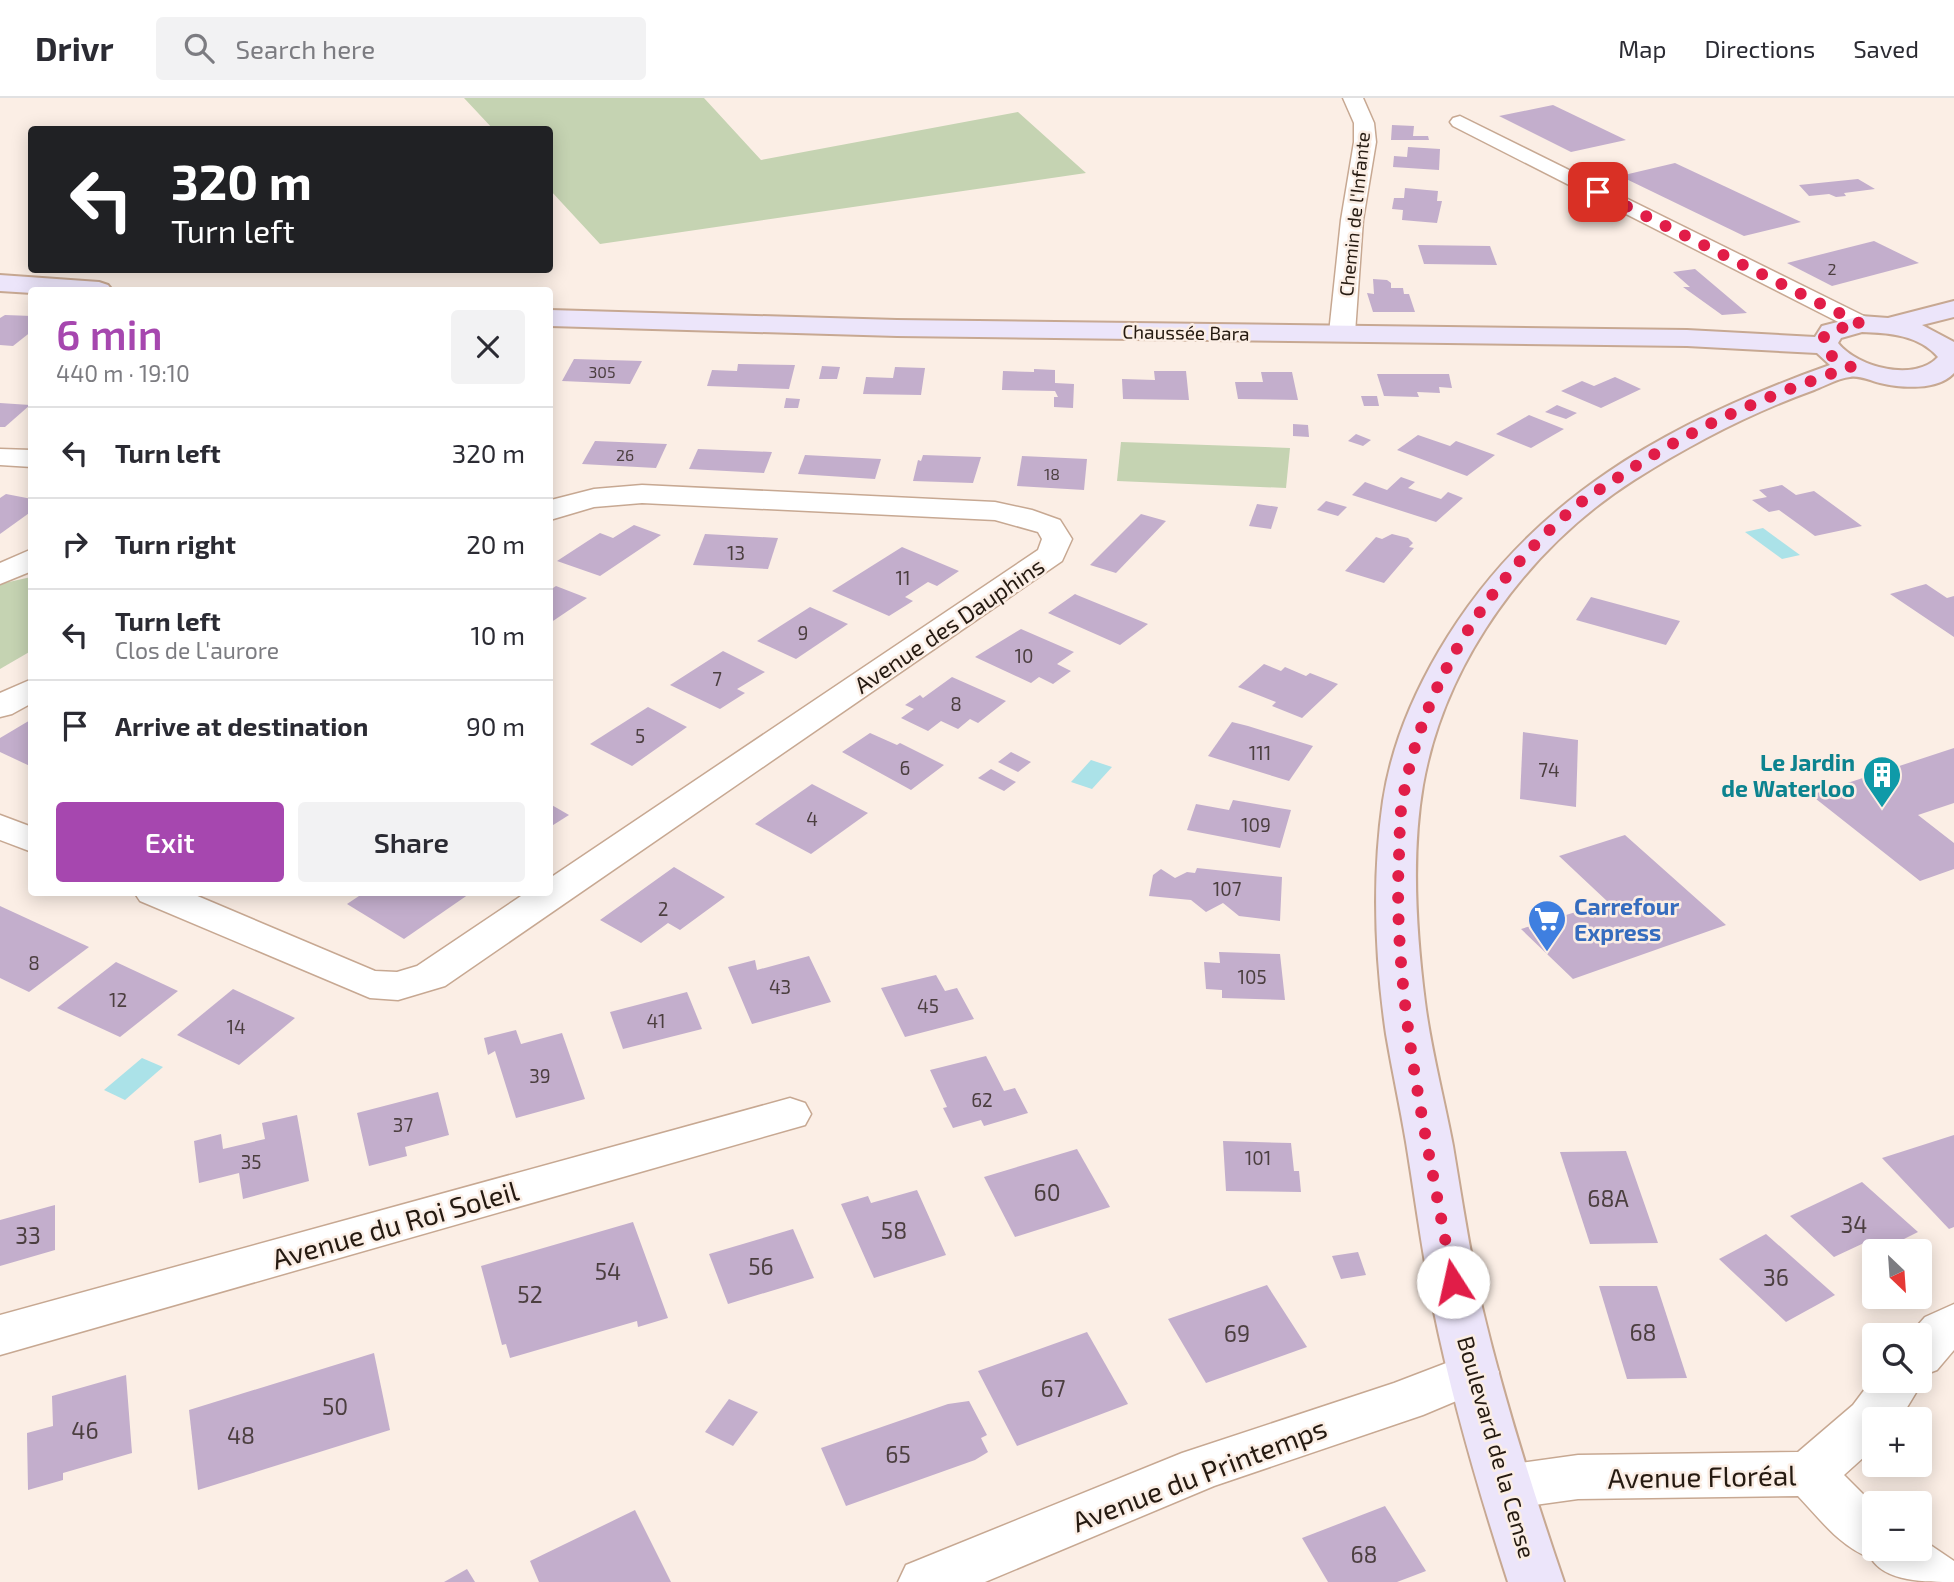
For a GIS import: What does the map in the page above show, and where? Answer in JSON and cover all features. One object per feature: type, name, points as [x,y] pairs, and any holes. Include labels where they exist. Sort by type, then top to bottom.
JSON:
[{"type":"main road","points":[[0,284],[50,287]]},
{"type":"main road","points":[[1890,325],[1953,309]]},
{"type":"main road","points":[[1934,339],[1953,309]]},
{"type":"main road","name":"Chaussée Bara","points":[[553,318],[897,328],[1687,338],[1823,345]]},
{"type":"main road","points":[[1861,324],[1890,325],[1934,339],[1947,348],[1953,358],[1952,368],[1920,378],[1897,378],[1851,367],[1827,352],[1823,345],[1824,337],[1831,330],[1861,324]]},
{"type":"main road","name":"Boulevard de la Cense","points":[[1536,1582],[1505,1487],[1458,1308],[1403,999],[1397,895],[1402,799],[1423,715],[1459,642],[1501,582],[1576,506],[1650,455],[1721,418],[1799,384],[1851,367]]},
{"type":"street","name":"Chemin de l'Infante","points":[[1342,333],[1352,220],[1365,142],[1364,123],[1353,98]]},
{"type":"street","points":[[1460,122],[1861,324]]},
{"type":"street","points":[[0,457],[28,459]]},
{"type":"street","name":"Avenue des Dauphins","points":[[553,510],[568,503],[604,495],[642,494],[995,512],[1022,516],[1049,526],[1057,539],[1051,555],[1040,563],[553,893]]},
{"type":"street","points":[[0,575],[28,561]]},
{"type":"street","points":[[0,707],[28,692]]},
{"type":"street","points":[[0,826],[28,839]]},
{"type":"street","name":"Avenue des Dauphins","points":[[162,896],[370,984],[398,986],[431,976],[549,896]]},
{"type":"street","name":"Avenue du Roi Soleil","points":[[0,1335],[790,1114]]},
{"type":"street","points":[[1932,1342],[1954,1323]]},
{"type":"street","name":"Avenue du Printemps","points":[[925,1582],[1200,1469],[1406,1400],[1475,1372]]},
{"type":"street","points":[[1809,1474],[1871,1420],[1890,1393]]},
{"type":"street","name":"Avenue Floréal","points":[[1505,1487],[1578,1477],[1809,1474],[1862,1527]]},
{"type":"street","points":[[1910,1561],[1941,1582]]},
{"type":"green space","points":[[464,98],[704,98],[761,160],[1018,112],[1086,173],[600,244],[553,193],[553,126],[490,126]]},
{"type":"green space","points":[[1121,442],[1290,448],[1286,488],[1117,481]]},
{"type":"green space","points":[[28,578],[28,653],[0,669],[0,584]]},
{"type":"water","points":[[1763,528],[1800,555],[1782,559],[1745,532]]},
{"type":"water","points":[[1091,760],[1112,767],[1092,789],[1071,782]]},
{"type":"water","points":[[142,1058],[163,1067],[125,1100],[104,1090]]},
{"type":"building","points":[[1553,105],[1626,140],[1571,152],[1499,116]]},
{"type":"building","points":[[1392,125],[1414,126],[1413,136],[1428,136],[1429,140],[1391,140]]},
{"type":"building","points":[[1408,147],[1440,149],[1439,170],[1393,167],[1394,156],[1407,157]]},
{"type":"building","points":[[1675,163],[1801,222],[1744,236],[1620,176]]},
{"type":"building","points":[[1858,179],[1875,189],[1844,193],[1846,196],[1809,196],[1799,185]]},
{"type":"building","points":[[1405,188],[1438,191],[1437,201],[1442,201],[1437,223],[1402,220],[1403,210],[1392,209],[1394,198],[1404,198]]},
{"type":"building","points":[[1874,241],[1919,263],[1832,286],[1787,263]]},
{"type":"building","points":[[1418,245],[1490,246],[1497,265],[1424,264]]},
{"type":"building","points":[[1695,269],[1747,313],[1722,315],[1683,287],[1690,287],[1673,272]]},
{"type":"building","points":[[1373,279],[1387,280],[1391,283],[1391,288],[1403,288],[1404,294],[1409,294],[1415,312],[1373,312],[1367,293],[1374,294]]},
{"type":"building","points":[[5,315],[28,316],[28,334],[13,346],[0,345],[0,318]]},
{"type":"building","points":[[574,359],[642,361],[630,384],[562,381]]},
{"type":"building","points":[[738,364],[795,365],[789,389],[707,386],[712,370],[737,371]]},
{"type":"building","points":[[822,366],[840,367],[837,379],[819,379]]},
{"type":"building","points":[[895,367],[925,368],[921,395],[863,394],[866,377],[893,378]]},
{"type":"building","points":[[1034,369],[1055,370],[1055,383],[1074,384],[1073,408],[1054,407],[1054,397],[1058,397],[1055,391],[1002,390],[1003,371],[1034,372]]},
{"type":"building","points":[[1154,371],[1186,371],[1189,400],[1123,399],[1122,379],[1155,380]]},
{"type":"building","points":[[1261,372],[1292,372],[1298,400],[1238,399],[1235,382],[1263,382]]},
{"type":"building","points":[[1377,374],[1449,374],[1452,388],[1439,387],[1440,393],[1417,392],[1419,397],[1384,396]]},
{"type":"building","points":[[1615,377],[1641,389],[1601,408],[1561,391],[1582,381],[1594,386]]},
{"type":"building","points":[[1361,396],[1377,396],[1379,406],[1364,406]]},
{"type":"building","points":[[786,398],[800,399],[798,408],[784,408]]},
{"type":"building","points":[[0,403],[28,405],[5,427],[0,427]]},
{"type":"building","points":[[1557,405],[1577,413],[1566,419],[1545,412]]},
{"type":"building","points":[[1529,415],[1564,429],[1531,448],[1496,434]]},
{"type":"building","points":[[1293,424],[1308,425],[1309,437],[1293,436]]},
{"type":"building","points":[[1356,434],[1371,440],[1363,446],[1348,441]]},
{"type":"building","points":[[1418,435],[1450,446],[1456,441],[1495,455],[1467,476],[1397,450]]},
{"type":"building","points":[[595,441],[667,444],[656,468],[582,464]]},
{"type":"building","points":[[698,449],[772,452],[764,473],[689,469]]},
{"type":"building","points":[[805,455],[881,459],[875,479],[798,474]]},
{"type":"building","points":[[923,455],[981,457],[973,483],[913,481],[918,460],[921,461]]},
{"type":"building","points":[[1022,456],[1087,459],[1084,490],[1017,486]]},
{"type":"building","points":[[1401,477],[1415,482],[1408,488],[1441,499],[1448,492],[1463,498],[1436,522],[1352,495],[1365,482],[1387,490]]},
{"type":"building","points":[[1782,485],[1796,495],[1814,491],[1862,526],[1815,536],[1779,510],[1769,512],[1752,500],[1767,497],[1759,490]]},
{"type":"building","points":[[6,494],[28,498],[28,514],[0,534],[0,498]]},
{"type":"building","points":[[1326,501],[1347,507],[1338,516],[1317,510]]},
{"type":"building","points":[[1257,504],[1278,507],[1271,529],[1249,526]]},
{"type":"building","points":[[1141,514],[1166,521],[1116,573],[1090,565]]},
{"type":"building","points":[[634,525],[661,535],[600,576],[557,561],[600,533],[613,538]]},
{"type":"building","points":[[705,534],[778,538],[768,569],[693,565]]},
{"type":"building","points":[[1392,534],[1408,538],[1413,543],[1409,547],[1414,548],[1384,583],[1345,571],[1376,537],[1382,539]]},
{"type":"building","points":[[902,547],[959,571],[937,586],[928,582],[905,597],[913,601],[889,616],[832,591]]},
{"type":"building","points":[[1926,584],[1947,598],[1954,596],[1954,637],[1890,594]]},
{"type":"building","points":[[556,586],[587,598],[553,621],[553,588]]},
{"type":"building","points":[[1075,594],[1148,624],[1120,645],[1048,613]]},
{"type":"building","points":[[1591,597],[1680,621],[1666,645],[1576,620]]},
{"type":"building","points":[[810,607],[848,624],[796,659],[757,641]]},
{"type":"building","points":[[1021,629],[1074,652],[1057,664],[1071,671],[1053,684],[1039,677],[1031,683],[975,657]]},
{"type":"building","points":[[723,651],[765,672],[737,689],[745,693],[720,709],[670,685]]},
{"type":"building","points":[[1264,664],[1281,671],[1285,667],[1306,676],[1310,673],[1338,684],[1302,718],[1272,706],[1276,702],[1238,687]]},
{"type":"building","points":[[952,677],[1006,701],[978,723],[970,719],[958,729],[941,721],[928,731],[901,718],[914,709],[905,705],[920,695],[923,698]]},
{"type":"building","points":[[648,707],[687,727],[632,766],[590,744]]},
{"type":"building","points":[[28,721],[28,765],[0,752],[0,738]]},
{"type":"building","points":[[1232,722],[1313,746],[1289,781],[1208,756]]},
{"type":"building","points":[[1523,732],[1578,740],[1576,807],[1520,799]]},
{"type":"building","points":[[870,733],[897,745],[900,743],[944,765],[911,790],[842,752]]},
{"type":"building","name":"Le Jardin de Waterloo","points":[[1954,748],[1954,803],[1918,815],[1954,843],[1954,869],[1920,881],[1811,795]]},
{"type":"building","points":[[1011,752],[1031,762],[1018,772],[998,762]]},
{"type":"building","points":[[991,769],[1016,782],[1004,791],[978,778]]},
{"type":"building","points":[[812,784],[868,813],[811,854],[755,824]]},
{"type":"building","points":[[1233,800],[1291,810],[1280,848],[1187,830],[1196,804],[1229,810]]},
{"type":"building","points":[[553,806],[569,815],[553,825]]},
{"type":"building","points":[[1625,835],[1726,925],[1573,979],[1521,929],[1608,902],[1559,856]]},
{"type":"building","points":[[674,867],[725,897],[680,930],[668,923],[641,943],[600,920]]},
{"type":"building","points":[[1197,868],[1282,877],[1280,921],[1239,916],[1223,903],[1206,912],[1191,900],[1149,896],[1153,875],[1161,869],[1175,878],[1187,872],[1195,873]]},
{"type":"building","points":[[359,896],[466,896],[404,939],[347,904]]},
{"type":"building","points":[[0,906],[89,947],[29,992],[0,978]]},
{"type":"building","points":[[1219,952],[1280,954],[1285,1000],[1222,998],[1222,990],[1206,989],[1204,962],[1220,963]]},
{"type":"building","points":[[809,956],[831,1002],[752,1024],[728,967],[755,960],[757,970]]},
{"type":"building","points":[[116,962],[178,991],[120,1037],[57,1008]]},
{"type":"building","points":[[936,975],[945,991],[957,988],[974,1019],[905,1037],[881,988]]},
{"type":"building","points":[[233,989],[295,1018],[239,1065],[177,1035]]},
{"type":"building","points":[[687,992],[702,1029],[623,1049],[610,1012]]},
{"type":"building","points":[[516,1030],[521,1044],[562,1033],[585,1099],[516,1118],[495,1051],[488,1055],[484,1038]]},
{"type":"building","points":[[986,1056],[1004,1091],[1015,1088],[1028,1113],[984,1126],[981,1120],[953,1128],[943,1108],[947,1107],[930,1070]]},
{"type":"building","points":[[438,1092],[449,1135],[405,1147],[407,1156],[369,1166],[357,1113]]},
{"type":"building","points":[[297,1115],[309,1181],[243,1199],[239,1173],[199,1183],[194,1141],[221,1134],[223,1149],[265,1139],[262,1123]]},
{"type":"building","points":[[1954,1135],[1954,1227],[1949,1229],[1882,1158]]},
{"type":"building","points":[[1223,1141],[1291,1143],[1294,1171],[1299,1171],[1301,1192],[1226,1191]]},
{"type":"building","points":[[1077,1149],[1110,1207],[1015,1237],[984,1177]]},
{"type":"building","points":[[1626,1151],[1658,1243],[1590,1244],[1560,1152]]},
{"type":"building","points":[[1862,1182],[1918,1232],[1904,1239],[1862,1239],[1862,1244],[1834,1257],[1790,1216]]},
{"type":"building","points":[[917,1190],[946,1255],[874,1278],[841,1204],[868,1196],[871,1203]]},
{"type":"building","points":[[55,1205],[55,1250],[0,1266],[0,1220]]},
{"type":"building","points":[[633,1222],[668,1318],[638,1327],[637,1321],[510,1358],[506,1344],[502,1345],[481,1266]]},
{"type":"building","points":[[793,1229],[814,1278],[728,1304],[709,1254]]},
{"type":"building","points":[[1766,1234],[1835,1295],[1786,1322],[1719,1259]]},
{"type":"building","points":[[1358,1252],[1366,1275],[1341,1279],[1332,1256]]},
{"type":"building","points":[[1267,1285],[1307,1347],[1206,1383],[1168,1319]]},
{"type":"building","points":[[1599,1286],[1657,1286],[1687,1378],[1627,1379]]},
{"type":"building","points":[[1087,1332],[1128,1404],[1017,1446],[978,1371]]},
{"type":"building","points":[[374,1353],[390,1430],[198,1490],[189,1410]]},
{"type":"building","points":[[126,1375],[132,1453],[63,1473],[63,1480],[28,1490],[27,1433],[53,1426],[52,1396]]},
{"type":"building","points":[[729,1399],[758,1412],[733,1446],[705,1432]]},
{"type":"building","points":[[969,1401],[987,1435],[981,1438],[988,1452],[975,1460],[846,1506],[821,1448],[948,1404]]},
{"type":"building","points":[[1385,1506],[1426,1571],[1397,1582],[1328,1582],[1302,1538]]},
{"type":"building","points":[[635,1510],[671,1582],[539,1582],[530,1561]]},
{"type":"building","points":[[467,1569],[475,1582],[444,1582]]},
{"type":"place","name":"Le Jardin de Waterloo","points":[[1882,809]]},
{"type":"place","name":"Carrefour Express","points":[[1547,953]]},
{"type":"route","points":[[1453,1282],[1403,999],[1397,895],[1402,799],[1423,715],[1459,642],[1501,582],[1576,506],[1650,455],[1721,418],[1799,384],[1851,367],[1827,352],[1823,345],[1824,337],[1831,330],[1861,324],[1598,192]]}]
